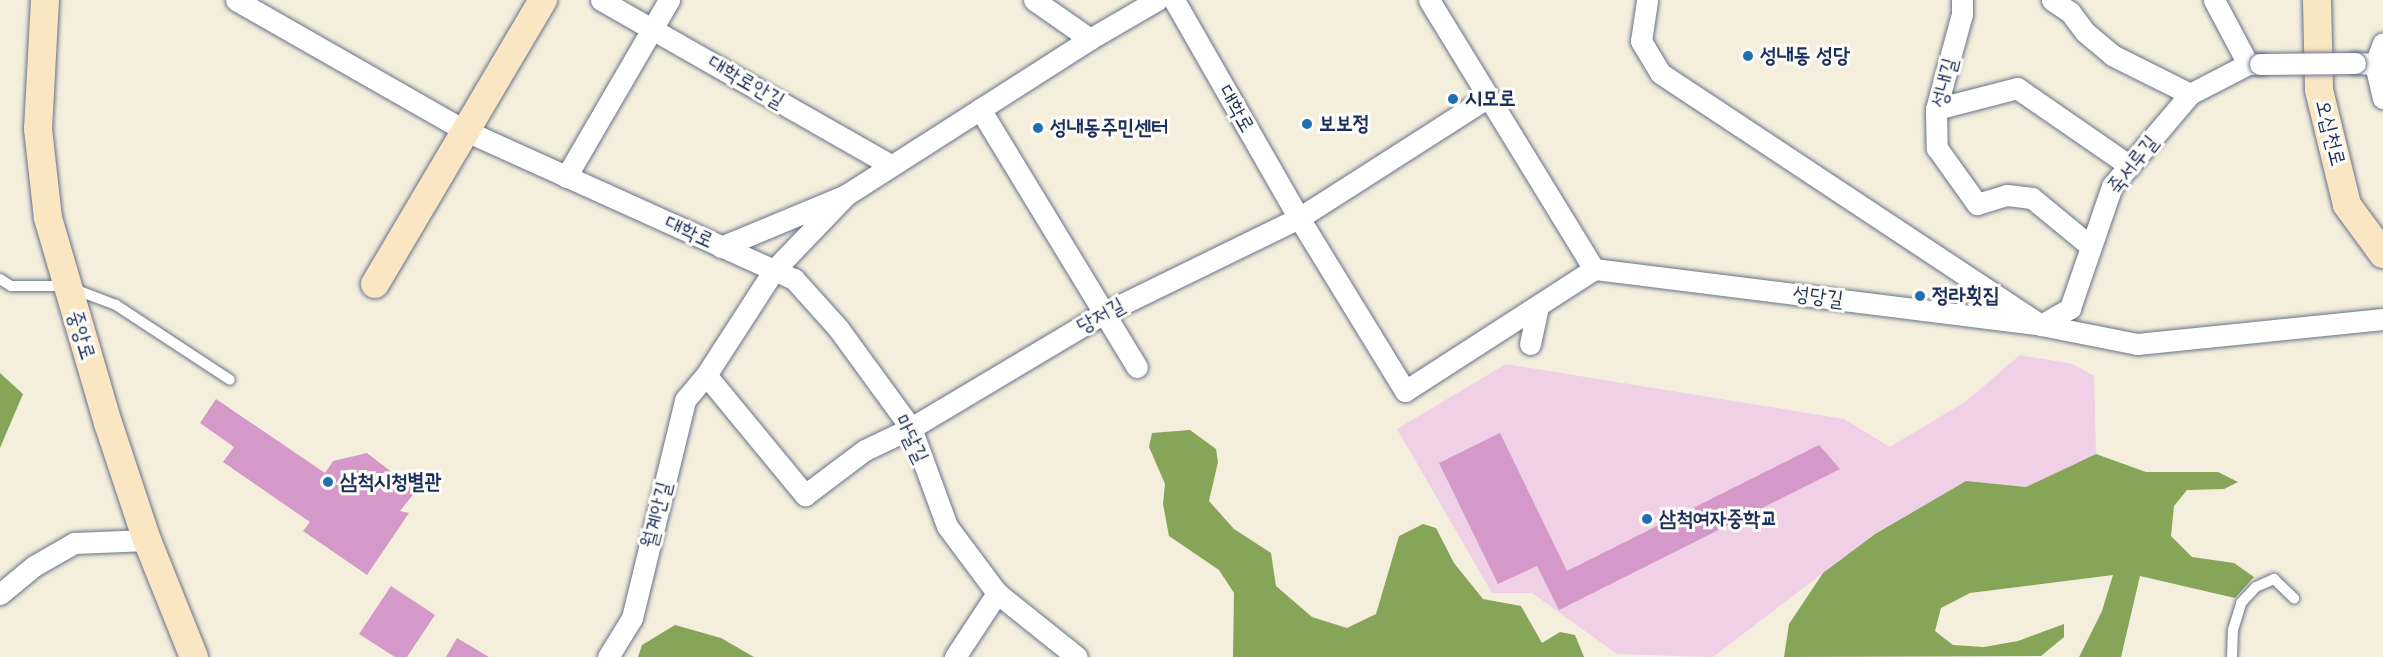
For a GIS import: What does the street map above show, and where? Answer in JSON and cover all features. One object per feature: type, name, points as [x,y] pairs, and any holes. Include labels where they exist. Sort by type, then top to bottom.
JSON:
[{"type":"street","name":"중앙로","points":[[45,0],[38,129],[48,219],[66,286],[147,540],[194,657]]},
{"type":"street","name":"대학로","points":[[236,0],[466,131],[721,246],[846,195]]},
{"type":"street","points":[[375,284],[543,0]]},
{"type":"street","name":"대학로안길","points":[[601,0],[652,27],[890,165]]},
{"type":"street","points":[[566,177],[669,0]]},
{"type":"street","points":[[1034,0],[1090,39]]},
{"type":"street","name":"대학로","points":[[774,270],[846,195],[1090,39],[1157,0]]},
{"type":"street","name":"대학로","points":[[1174,0],[1299,218]]},
{"type":"street","points":[[1299,218],[1405,391],[1594,269],[1429,0]]},
{"type":"street","name":"성내길","points":[[1962,0],[1950,63],[1936,109],[1937,148],[1977,204],[2007,195],[2032,198],[2089,245]]},
{"type":"street","points":[[2052,0],[2070,12],[2085,32],[2112,55],[2190,94]]},
{"type":"street","points":[[2214,0],[2254,64]]},
{"type":"street","name":"오십천로","points":[[2317,0],[2319,90],[2347,205],[2383,254]]},
{"type":"street","points":[[1647,1],[1641,41],[1660,73],[2041,325]]},
{"type":"street","points":[[2383,44],[2365,64],[2383,98]]},
{"type":"street","name":"죽서루길","points":[[2041,325],[2070,308],[2089,245],[2112,186],[2190,94],[2254,64],[2365,64]]},
{"type":"street","points":[[1936,109],[2017,88],[2130,166]]},
{"type":"street","name":"당저길","points":[[911,428],[1104,313],[1299,218],[1488,97]]},
{"type":"street","points":[[980,109],[1137,367]]},
{"type":"street","name":"마달길","points":[[721,246],[794,279],[838,328],[911,428],[947,526],[997,593],[1077,657]]},
{"type":"street","name":"성당길","points":[[1594,269],[2041,325],[2137,344],[2383,319]]},
{"type":"street","name":"월계안길","points":[[608,657],[632,618],[686,400],[706,375],[774,270]]},
{"type":"street","points":[[1530,344],[1538,306]]},
{"type":"street","points":[[706,375],[805,495],[865,450],[911,428]]},
{"type":"street","points":[[0,594],[34,566],[75,543],[147,540]]},
{"type":"street","points":[[955,657],[997,593]]},
{"type":"lane","points":[[0,279],[11,286],[66,286],[116,305],[230,380]]},
{"type":"lane","points":[[2232,657],[2233,630],[2241,603],[2256,587],[2274,579],[2294,598]]},
{"type":"shaded area","points":[[2020,355],[2073,364],[2094,376],[2096,454],[2026,487],[1966,481],[1874,534],[1713,657],[1617,654],[1532,593],[1492,593],[1397,429],[1506,364],[1844,419],[1890,447],[1965,402]]},
{"type":"green space","points":[[0,373],[23,394],[0,448]]},
{"type":"green space","points":[[1190,430],[1216,449],[1218,462],[1209,501],[1234,529],[1271,553],[1276,586],[1312,617],[1347,628],[1376,614],[1399,536],[1423,524],[1436,528],[1454,563],[1483,599],[1521,606],[1542,643],[1560,632],[1575,635],[1584,657],[1233,657],[1234,593],[1219,570],[1169,536],[1163,504],[1165,484],[1149,447],[1152,433]]},
{"type":"green space","points":[[2096,454],[2146,472],[2218,472],[2238,482],[2224,489],[2187,490],[2174,506],[2171,536],[2192,557],[2234,563],[2254,577],[2235,598],[2140,576],[2121,657],[2079,657],[2102,611],[2113,575],[1970,593],[1941,608],[1935,631],[1953,645],[1984,647],[2018,641],[2064,624],[2064,637],[2041,656],[1784,657],[1789,624],[1823,573],[1875,534],[1966,481],[2026,487]]},
{"type":"green space","points":[[675,625],[721,638],[754,657],[638,657],[642,645]]},
{"type":"building","name":"삼척시청별관","points":[[216,399],[325,473],[333,461],[367,453],[416,491],[400,511],[409,513],[367,575],[303,531],[310,522],[223,462],[234,447],[200,423]]},
{"type":"building","points":[[1500,433],[1567,571],[1819,445],[1840,469],[1559,610],[1537,566],[1498,584],[1439,463]]},
{"type":"building","points":[[391,586],[435,615],[407,657],[395,657],[359,634]]},
{"type":"building","points":[[457,638],[489,657],[446,657]]},
{"type":"place","name":"성내동 성당","points":[[1748,56]]},
{"type":"place","name":"시모로","points":[[1453,99]]},
{"type":"place","name":"보보정","points":[[1307,124]]},
{"type":"place","name":"성내동주민센터","points":[[1038,128]]},
{"type":"place","name":"정라횟집","points":[[1920,296]]},
{"type":"place","name":"삼척시청별관","points":[[328,482]]},
{"type":"place","name":"삼척여자중학교","points":[[1647,519]]}]
